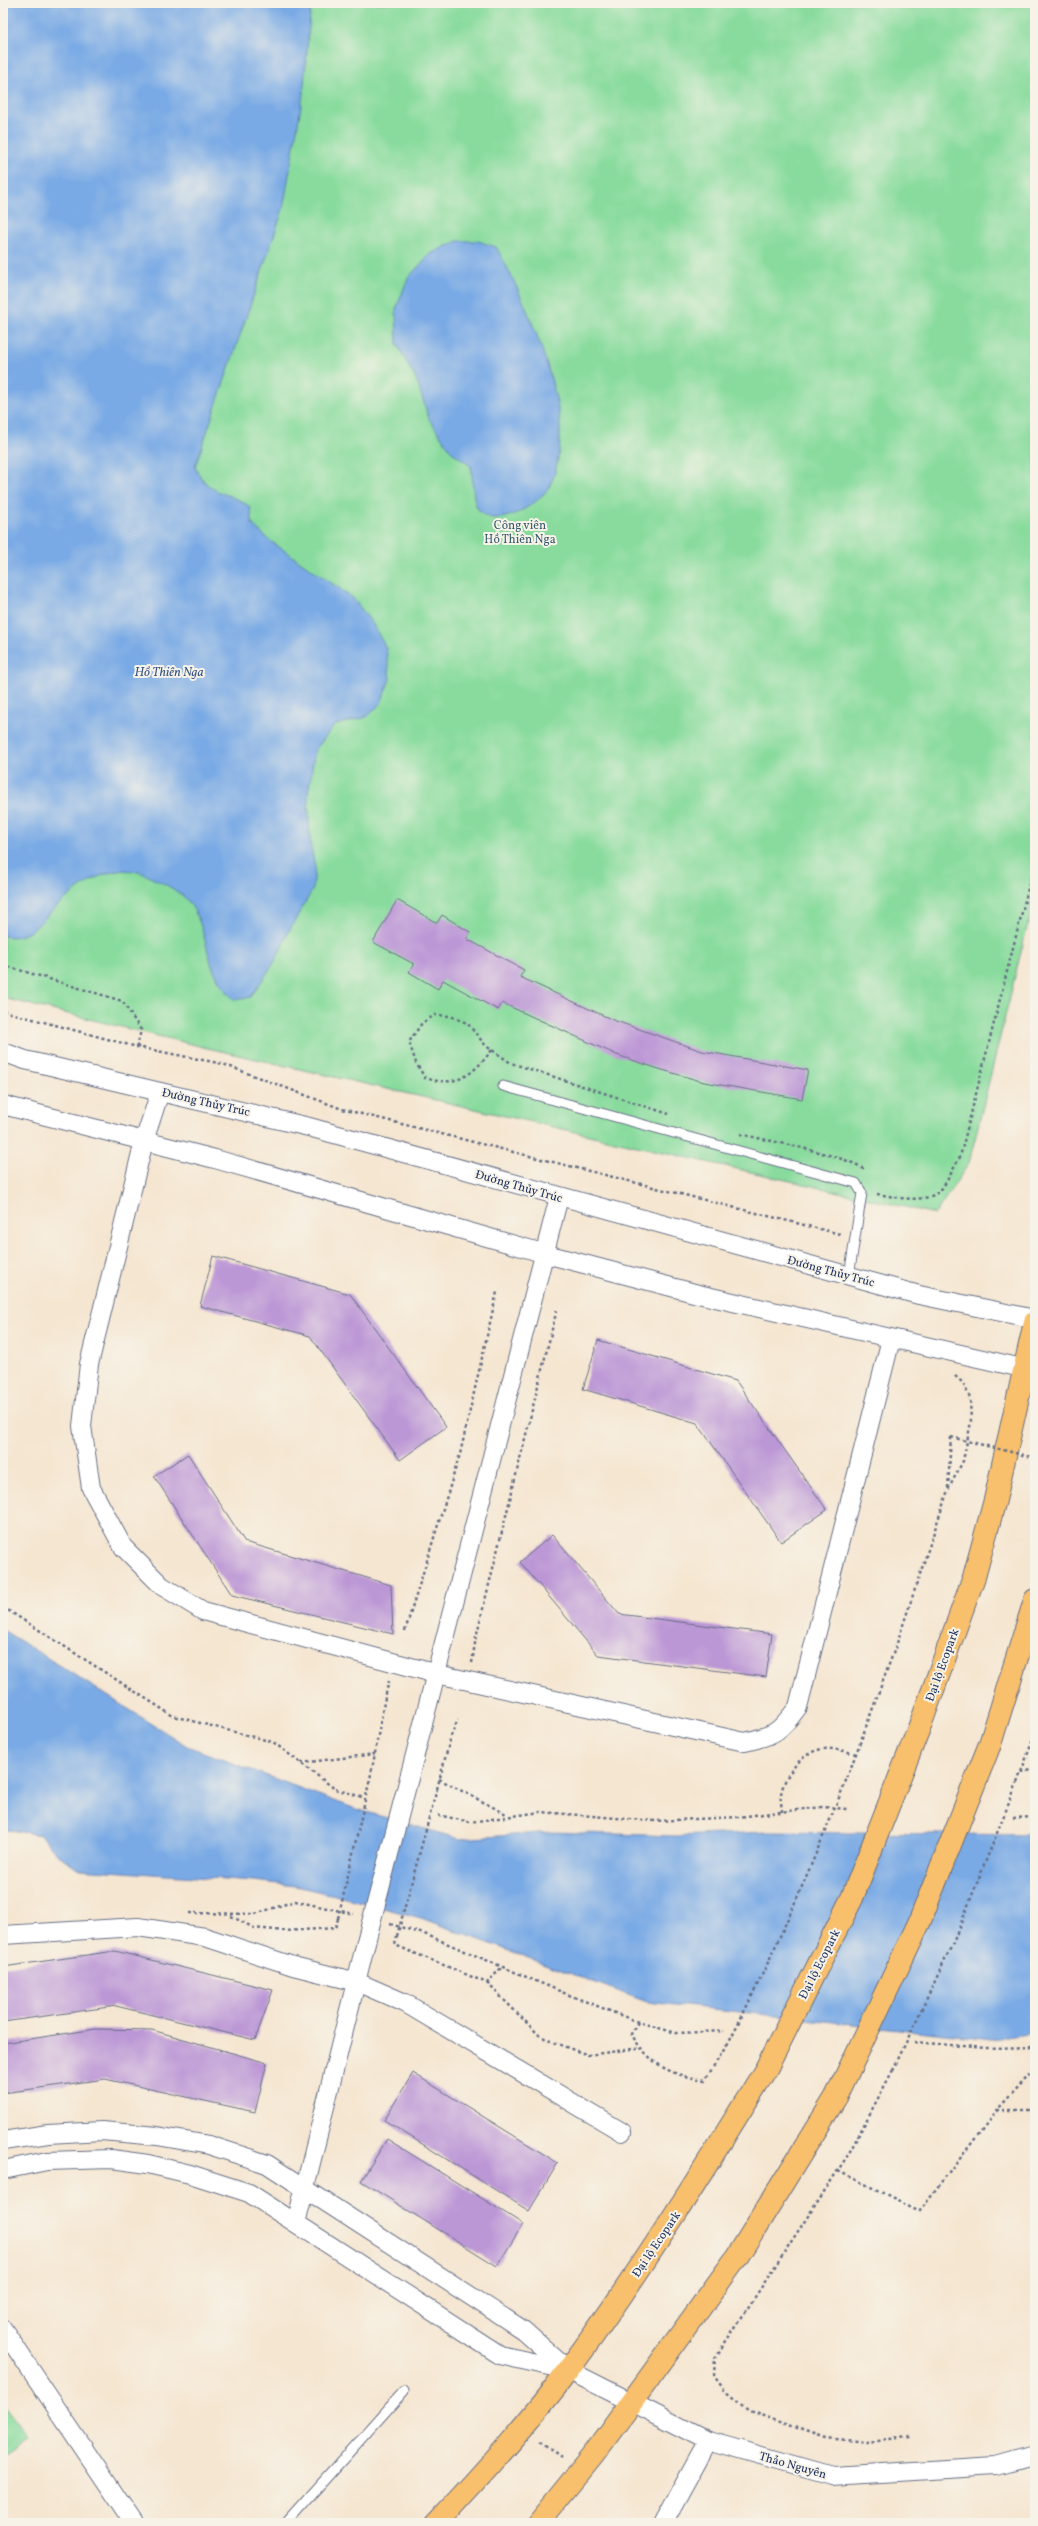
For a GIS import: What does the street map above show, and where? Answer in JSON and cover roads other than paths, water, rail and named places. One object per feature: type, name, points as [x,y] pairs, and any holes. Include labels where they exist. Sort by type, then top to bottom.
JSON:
[{"type":"highway","name":"Đại lộ Ecopark","points":[[437,2523],[471,2487],[568,2370],[675,2217],[766,2069],[852,1898],[921,1723],[974,1577],[1030,1370],[1035,1322]]},
{"type":"highway","points":[[538,2523],[594,2454],[737,2257],[836,2097],[919,1923],[990,1744],[1035,1600]]},
{"type":"street","name":"Đường Thủy Trúc","points":[[3,1052],[25,1060],[309,1127],[919,1296],[1035,1319]]},
{"type":"street","points":[[160,1092],[144,1141],[89,1364],[82,1426],[91,1488],[123,1547],[162,1586],[203,1611],[437,1674],[745,1742],[771,1736],[783,1726],[798,1707],[891,1339]]},
{"type":"street","points":[[3,1106],[222,1161],[546,1254],[698,1294],[1030,1370]]},
{"type":"street","points":[[296,2223],[367,1938],[546,1254],[559,1197]]},
{"type":"street","points":[[3,1935],[138,1927],[206,1937],[292,1966],[357,1982],[405,2003],[622,2132]]},
{"type":"street","points":[[3,2141],[48,2134],[102,2131],[158,2136],[210,2145],[267,2164],[523,2330],[568,2370]]},
{"type":"street","points":[[3,2170],[47,2161],[111,2159],[148,2164],[190,2174],[249,2193],[500,2355],[568,2370]]},
{"type":"street","points":[[3,2329],[134,2523]]},
{"type":"street","name":"Thảo Nguyên","points":[[568,2370],[708,2442],[832,2476],[996,2466],[1035,2455]]},
{"type":"street","points":[[663,2523],[708,2442]]},
{"type":"lane","points":[[503,1086],[856,1183],[862,1193],[848,1276]]},
{"type":"lane","points":[[286,2523],[404,2391]]},
{"type":"water","name":"Hồ Thiên Nga","points":[[3,3],[311,3],[303,95],[283,209],[195,467],[201,477],[213,489],[241,501],[250,507],[253,525],[269,540],[352,597],[372,623],[386,648],[390,679],[381,703],[367,717],[335,725],[315,750],[308,793],[310,840],[315,868],[313,889],[290,929],[275,961],[251,997],[235,1000],[224,989],[212,966],[198,917],[191,905],[180,894],[146,874],[126,870],[102,875],[69,896],[30,931],[19,936],[3,936]]},
{"type":"water","points":[[457,241],[478,241],[496,247],[528,312],[547,365],[559,415],[559,454],[555,473],[550,485],[536,501],[526,508],[502,518],[492,518],[483,514],[476,505],[471,466],[452,452],[429,419],[417,381],[397,344],[396,309],[408,278],[430,254]]},
{"type":"water","points":[[3,1630],[187,1746],[356,1809],[460,1839],[551,1832],[676,1836],[767,1832],[1035,1835],[1035,2033],[992,2039],[647,2002],[421,1918],[335,1895],[295,1886],[254,1881],[79,1869],[57,1854],[41,1835],[3,1829]]},
{"type":"park label","name":"Công viên Hồ Thiên Nga","points":[[520,532]]}]
